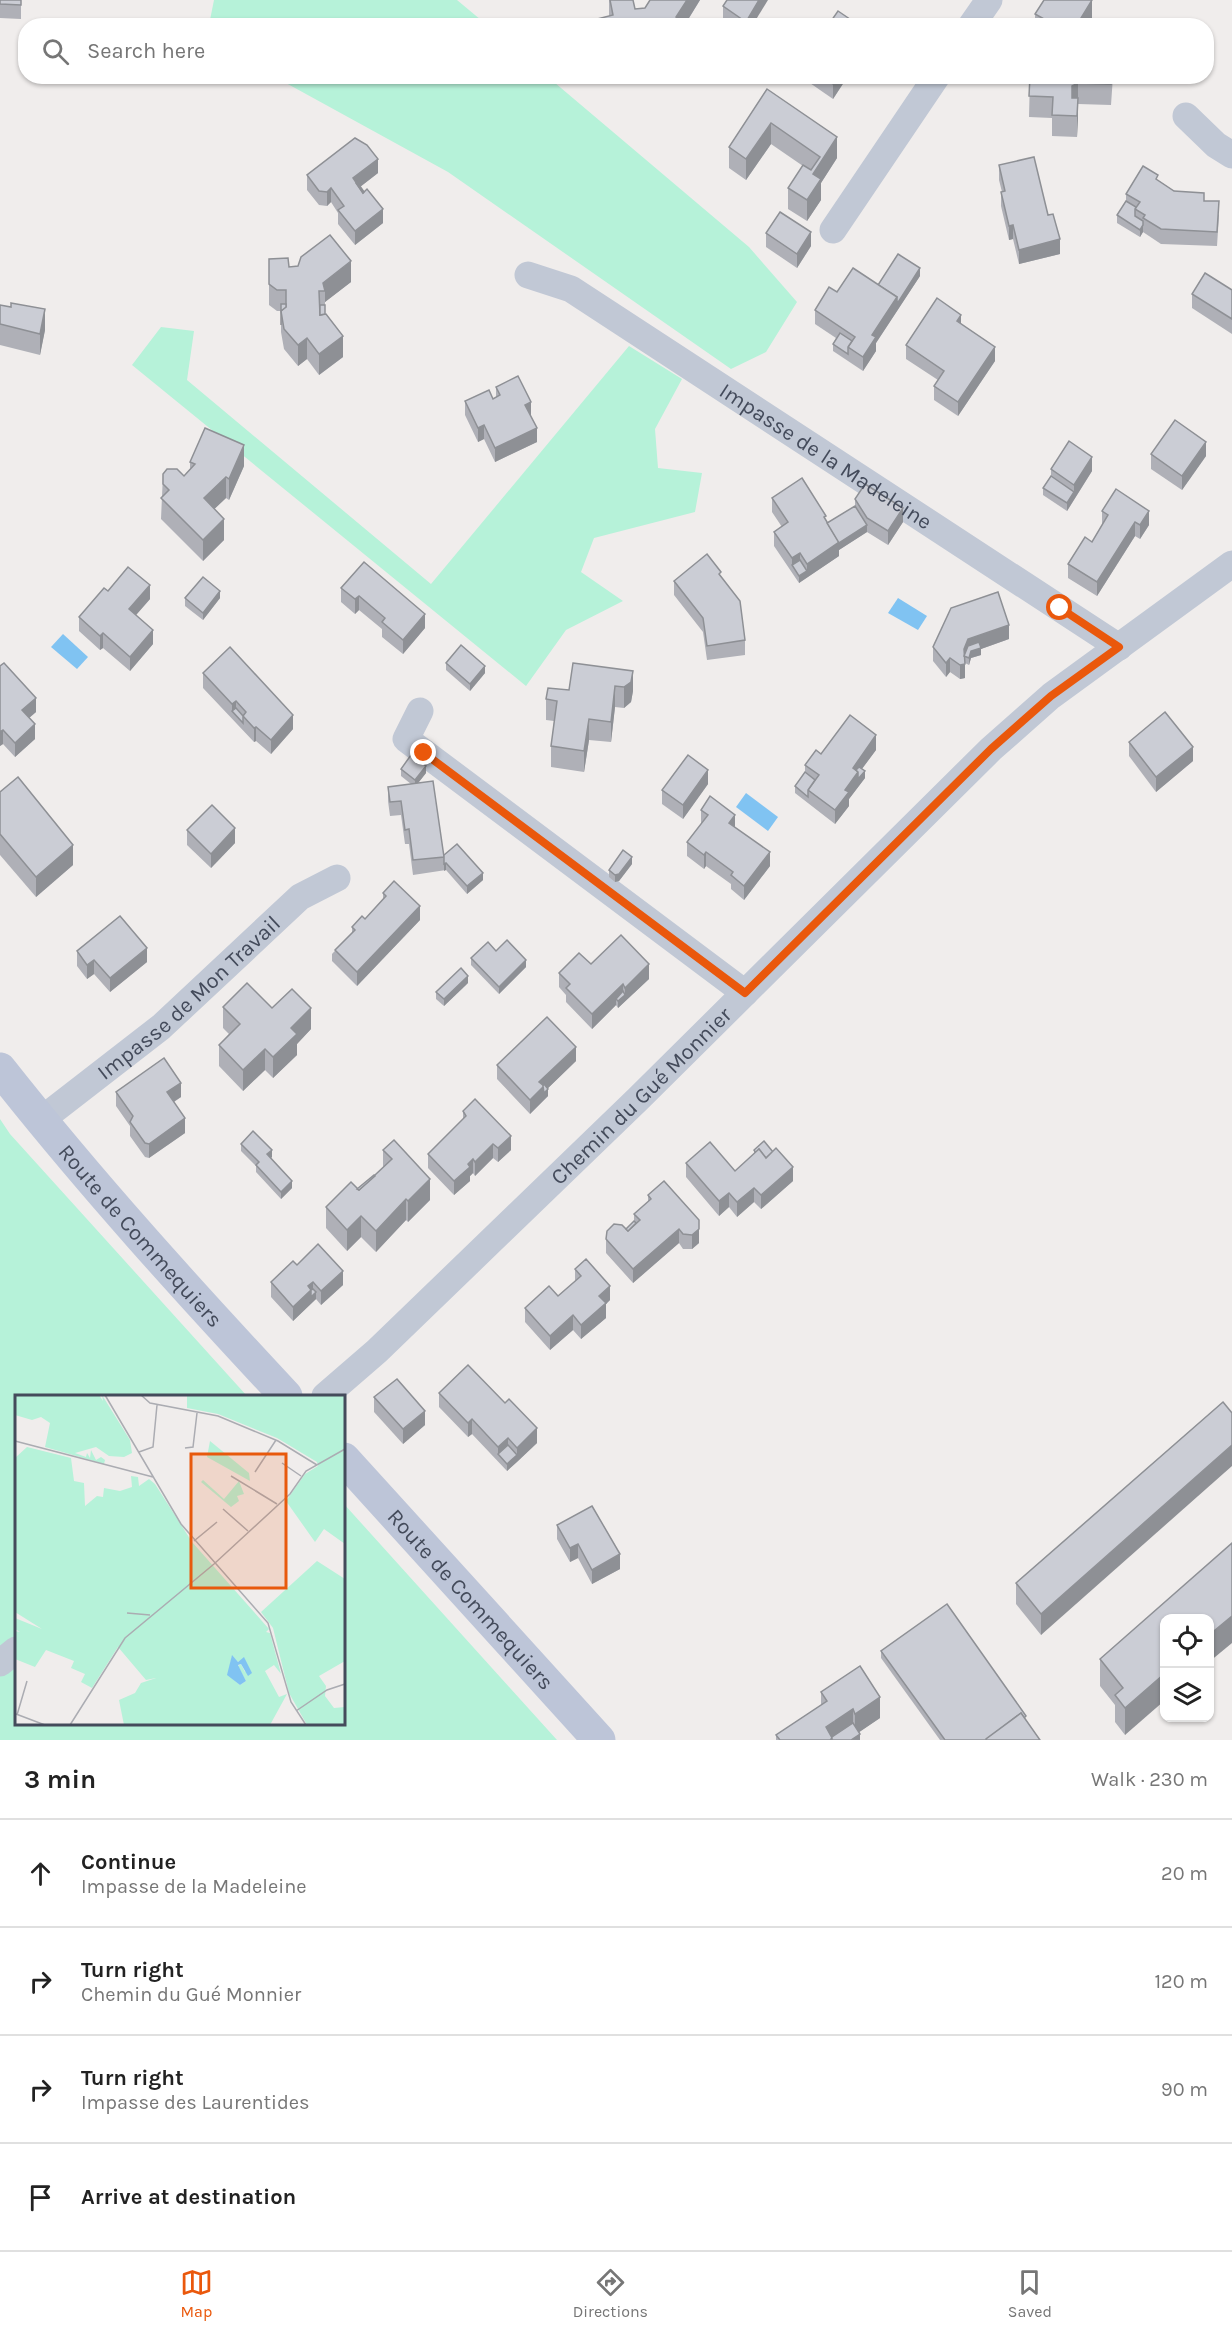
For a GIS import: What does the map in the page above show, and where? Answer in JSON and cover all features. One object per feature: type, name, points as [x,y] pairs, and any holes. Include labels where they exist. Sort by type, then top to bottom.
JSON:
[{"type":"street","points":[[977,18],[989,0]]},
{"type":"street","points":[[833,230],[932,84]]},
{"type":"street","points":[[1186,116],[1216,145],[1232,155]]},
{"type":"street","name":"Impasse de la Madeleine","points":[[528,276],[571,289],[1119,647]]},
{"type":"street","name":"Chemin du Gué Monnier","points":[[326,1395],[377,1351],[638,1099],[991,749],[1051,696],[1232,564]]},
{"type":"street","points":[[420,711],[406,739],[745,993]]},
{"type":"street","name":"Impasse de Mon Travail","points":[[41,1120],[161,1027],[300,897],[338,878]]},
{"type":"street","name":"Route de Commequiers","points":[[0,1069],[170,1271],[285,1395]]},
{"type":"street","name":"Route de Commequiers","points":[[345,1460],[599,1740]]},
{"type":"street","points":[[0,1664],[15,1651]]},
{"type":"green space","points":[[214,0],[457,0],[479,18],[210,18]]},
{"type":"green space","points":[[288,84],[556,84],[749,247],[797,302],[766,352],[731,369],[448,172]]},
{"type":"green space","points":[[161,327],[194,331],[187,380],[431,584],[629,346],[682,379],[655,429],[658,468],[702,473],[695,512],[594,538],[581,572],[623,601],[566,630],[526,686],[132,365]]},
{"type":"green space","points":[[0,1119],[10,1134],[246,1395],[15,1395],[15,1725],[345,1725],[345,1505],[557,1740],[0,1740]]},
{"type":"water","points":[[898,598],[927,616],[918,630],[888,613]]},
{"type":"water","points":[[63,634],[88,657],[77,669],[51,647]]},
{"type":"water","points":[[746,793],[778,817],[768,831],[736,807]]},
{"type":"building","points":[[0,0],[21,0],[21,5],[0,4]]},
{"type":"building","points":[[610,0],[633,0],[635,9],[645,8],[650,0],[687,0],[676,17],[678,18],[601,18],[613,15]]},
{"type":"building","points":[[727,0],[759,0],[748,18],[740,18],[723,6]]},
{"type":"building","points":[[1044,0],[1092,0],[1081,18],[1042,18],[1035,14]]},
{"type":"building","points":[[838,11],[848,18],[833,18]]},
{"type":"building","points":[[1030,84],[1076,84],[1072,86],[1072,98],[1078,98],[1077,116],[1052,115],[1053,97],[1029,96]]},
{"type":"building","points":[[767,89],[837,137],[813,174],[821,179],[807,200],[788,188],[803,165],[811,170],[820,157],[771,123],[746,159],[729,147]]},
{"type":"building","points":[[355,138],[367,145],[378,159],[353,178],[363,193],[367,189],[383,209],[355,231],[338,210],[344,206],[331,188],[327,192],[319,191],[307,175]]},
{"type":"building","points":[[1034,157],[1048,215],[1053,214],[1060,239],[1019,250],[1013,225],[1009,226],[1001,192],[1005,191],[999,165]]},
{"type":"building","points":[[1143,166],[1158,175],[1156,179],[1174,191],[1204,193],[1204,201],[1219,201],[1217,232],[1161,229],[1143,218],[1145,215],[1135,209],[1140,202],[1126,194]]},
{"type":"building","points":[[1126,201],[1136,207],[1135,216],[1143,221],[1140,230],[1117,215]]},
{"type":"building","points":[[780,212],[811,232],[797,254],[766,233]]},
{"type":"building","points":[[330,235],[351,261],[323,283],[325,291],[319,291],[320,315],[326,314],[343,336],[319,354],[307,338],[298,345],[284,329],[281,311],[286,307],[286,290],[277,290],[269,284],[269,259],[288,258],[289,267],[298,266],[301,257]]},
{"type":"building","points":[[898,254],[920,268],[897,304],[897,297],[878,285]]},
{"type":"building","points":[[853,268],[897,297],[872,335],[876,337],[863,357],[848,347],[855,337],[815,310],[829,287],[837,292]]},
{"type":"building","points":[[1205,273],[1232,290],[1232,319],[1192,294]]},
{"type":"building","points":[[937,298],[961,315],[957,321],[995,347],[958,402],[934,386],[944,371],[906,345]]},
{"type":"building","points":[[11,303],[45,309],[40,334],[0,324],[0,305],[11,307]]},
{"type":"building","points":[[281,304],[286,304],[286,307],[281,311]]},
{"type":"building","points":[[320,305],[325,305],[325,314],[320,315]]},
{"type":"building","points":[[840,333],[852,341],[848,347],[848,354],[833,344]]},
{"type":"building","points":[[518,376],[531,402],[525,405],[537,428],[495,448],[484,425],[478,428],[465,401],[489,390],[493,399],[500,395],[496,387]]},
{"type":"building","points":[[1175,420],[1206,442],[1182,476],[1151,454]]},
{"type":"building","points":[[205,428],[244,445],[229,479],[226,477],[204,498],[224,519],[203,540],[161,498],[169,490],[163,484],[163,474],[167,469],[177,469],[184,476],[195,464],[190,462]]},
{"type":"building","points":[[1069,441],[1092,457],[1074,485],[1051,469]]},
{"type":"building","points":[[1051,476],[1074,492],[1067,503],[1043,488]]},
{"type":"building","points":[[802,478],[839,542],[807,564],[800,553],[792,558],[774,532],[788,522],[772,498]]},
{"type":"building","points":[[865,484],[903,508],[888,531],[867,518],[855,499]]},
{"type":"building","points":[[1116,489],[1149,511],[1140,525],[1135,522],[1097,582],[1068,564],[1085,537],[1092,542],[1108,515],[1102,511]]},
{"type":"building","points":[[855,506],[867,525],[839,543],[827,523]]},
{"type":"building","points":[[707,554],[740,601],[745,640],[707,646],[703,618],[674,581]]},
{"type":"building","points":[[800,560],[807,571],[799,576],[792,565]]},
{"type":"building","points":[[364,562],[425,614],[403,640],[382,622],[385,618],[359,596],[355,599],[341,588]]},
{"type":"building","points":[[128,567],[150,585],[129,609],[153,630],[130,657],[103,633],[100,636],[79,617],[104,588],[108,591]]},
{"type":"building","points":[[203,577],[220,591],[203,613],[185,598]]},
{"type":"building","points":[[998,592],[1009,625],[968,639],[964,649],[965,664],[960,665],[950,658],[946,663],[933,647],[951,608]]},
{"type":"building","points":[[979,642],[981,648],[971,651],[969,658],[964,656],[968,646]]},
{"type":"building","points":[[461,645],[485,666],[470,684],[446,663]]},
{"type":"building","points":[[230,647],[293,715],[271,740],[256,727],[254,728],[243,716],[246,712],[236,701],[232,704],[203,673]]},
{"type":"building","points":[[4,663],[36,698],[22,710],[35,724],[15,743],[3,730],[0,732],[0,666]]},
{"type":"building","points":[[573,663],[633,671],[631,682],[624,687],[615,686],[611,722],[589,719],[584,751],[551,746],[557,701],[546,699],[548,688],[569,690]]},
{"type":"building","points":[[236,708],[243,716],[243,723],[232,711]]},
{"type":"building","points":[[1165,712],[1193,747],[1156,777],[1129,742]]},
{"type":"building","points":[[850,715],[876,735],[853,768],[858,772],[845,790],[849,792],[835,810],[808,790],[819,775],[805,765],[816,750],[821,754]]},
{"type":"building","points":[[411,755],[426,766],[415,780],[401,769]]},
{"type":"building","points":[[688,755],[708,770],[683,805],[662,790]]},
{"type":"building","points":[[859,767],[865,771],[858,779],[856,770]]},
{"type":"building","points":[[805,772],[815,780],[808,790],[808,797],[795,786]]},
{"type":"building","points":[[18,777],[73,845],[36,877],[0,834],[0,792]]},
{"type":"building","points":[[433,781],[444,857],[413,860],[409,829],[405,830],[401,801],[390,802],[388,787]]},
{"type":"building","points":[[710,796],[735,815],[729,823],[770,852],[744,886],[731,875],[733,872],[706,852],[704,855],[687,842],[708,815],[701,810]]},
{"type":"building","points":[[212,805],[235,828],[211,854],[187,830]]},
{"type":"building","points":[[457,844],[483,873],[467,886],[446,863],[444,864],[444,855]]},
{"type":"building","points":[[623,850],[632,857],[619,874],[615,875],[609,870]]},
{"type":"building","points":[[394,881],[420,906],[357,972],[335,950],[355,930],[352,927],[362,916],[365,919],[386,896],[383,893]]},
{"type":"building","points":[[120,916],[147,948],[110,978],[94,960],[87,965],[77,951]]},
{"type":"building","points":[[621,935],[649,964],[625,988],[623,984],[592,1014],[566,988],[570,984],[559,973],[579,953],[591,964]]},
{"type":"building","points":[[507,940],[526,960],[499,987],[471,958],[488,942],[496,951]]},
{"type":"building","points":[[461,968],[468,976],[444,999],[436,992]]},
{"type":"building","points":[[247,983],[272,1008],[292,989],[311,1008],[291,1028],[297,1034],[273,1057],[265,1049],[243,1070],[219,1045],[240,1024],[223,1007]]},
{"type":"building","points":[[623,991],[625,995],[618,1001],[616,999]]},
{"type":"building","points":[[547,1017],[576,1047],[539,1082],[544,1086],[530,1100],[497,1065]]},
{"type":"building","points":[[164,1058],[181,1083],[167,1092],[185,1118],[149,1144],[145,1143],[130,1122],[133,1116],[116,1092]]},
{"type":"building","points":[[475,1099],[511,1136],[498,1148],[493,1144],[475,1162],[473,1159],[468,1164],[470,1167],[454,1181],[428,1154],[466,1116],[463,1111]]},
{"type":"building","points":[[253,1131],[272,1150],[267,1154],[292,1181],[281,1192],[256,1165],[259,1162],[241,1144]]},
{"type":"building","points":[[394,1140],[430,1179],[408,1201],[406,1199],[376,1231],[361,1216],[347,1230],[326,1207],[351,1182],[359,1190],[392,1159],[383,1150]]},
{"type":"building","points":[[764,1141],[773,1152],[766,1158],[759,1149],[756,1153],[754,1150]]},
{"type":"building","points":[[710,1142],[735,1171],[759,1149],[766,1158],[776,1148],[793,1167],[761,1195],[754,1188],[737,1202],[729,1193],[719,1201],[686,1163]]},
{"type":"building","points":[[374,1175],[359,1190],[357,1189]]},
{"type":"building","points":[[664,1181],[699,1220],[699,1229],[692,1235],[683,1234],[679,1229],[633,1269],[606,1239],[607,1231],[614,1224],[622,1225],[628,1231],[640,1220],[634,1214],[651,1199],[648,1195]]},
{"type":"building","points":[[634,1221],[636,1223],[628,1231],[626,1229]]},
{"type":"building","points":[[318,1244],[343,1271],[321,1291],[313,1282],[308,1286],[311,1290],[293,1307],[271,1282],[293,1261],[297,1265]]},
{"type":"building","points":[[586,1259],[610,1286],[599,1296],[606,1303],[581,1325],[573,1315],[550,1336],[525,1308],[549,1286],[558,1296],[581,1276],[575,1269]]},
{"type":"building","points":[[468,1365],[505,1403],[509,1399],[537,1428],[517,1448],[508,1438],[498,1447],[472,1419],[468,1423],[439,1393]]},
{"type":"building","points":[[397,1379],[425,1411],[403,1429],[374,1397]]},
{"type":"building","points":[[1223,1402],[1232,1413],[1232,1445],[1041,1614],[1016,1583]]},
{"type":"building","points":[[508,1445],[517,1455],[507,1464],[498,1454]]},
{"type":"building","points":[[592,1506],[620,1554],[592,1570],[578,1544],[570,1548],[557,1525]]},
{"type":"building","points":[[1232,1543],[1232,1616],[1214,1631],[1214,1614],[1160,1614],[1160,1677],[1125,1708],[1115,1695],[1123,1688],[1100,1659]]},
{"type":"building","points":[[947,1604],[1026,1716],[1024,1718],[1021,1713],[986,1740],[945,1740],[881,1651]]},
{"type":"building","points":[[860,1666],[880,1697],[855,1714],[853,1709],[826,1727],[832,1738],[830,1740],[780,1740],[776,1735],[827,1701],[821,1692]]},
{"type":"building","points":[[1021,1713],[1040,1740],[986,1740],[986,1739]]},
{"type":"building","points":[[853,1723],[860,1734],[851,1740],[832,1740],[832,1737]]},
{"type":"route","points":[[424,753],[745,993],[991,749],[1051,696],[1119,647],[1060,608]]}]
